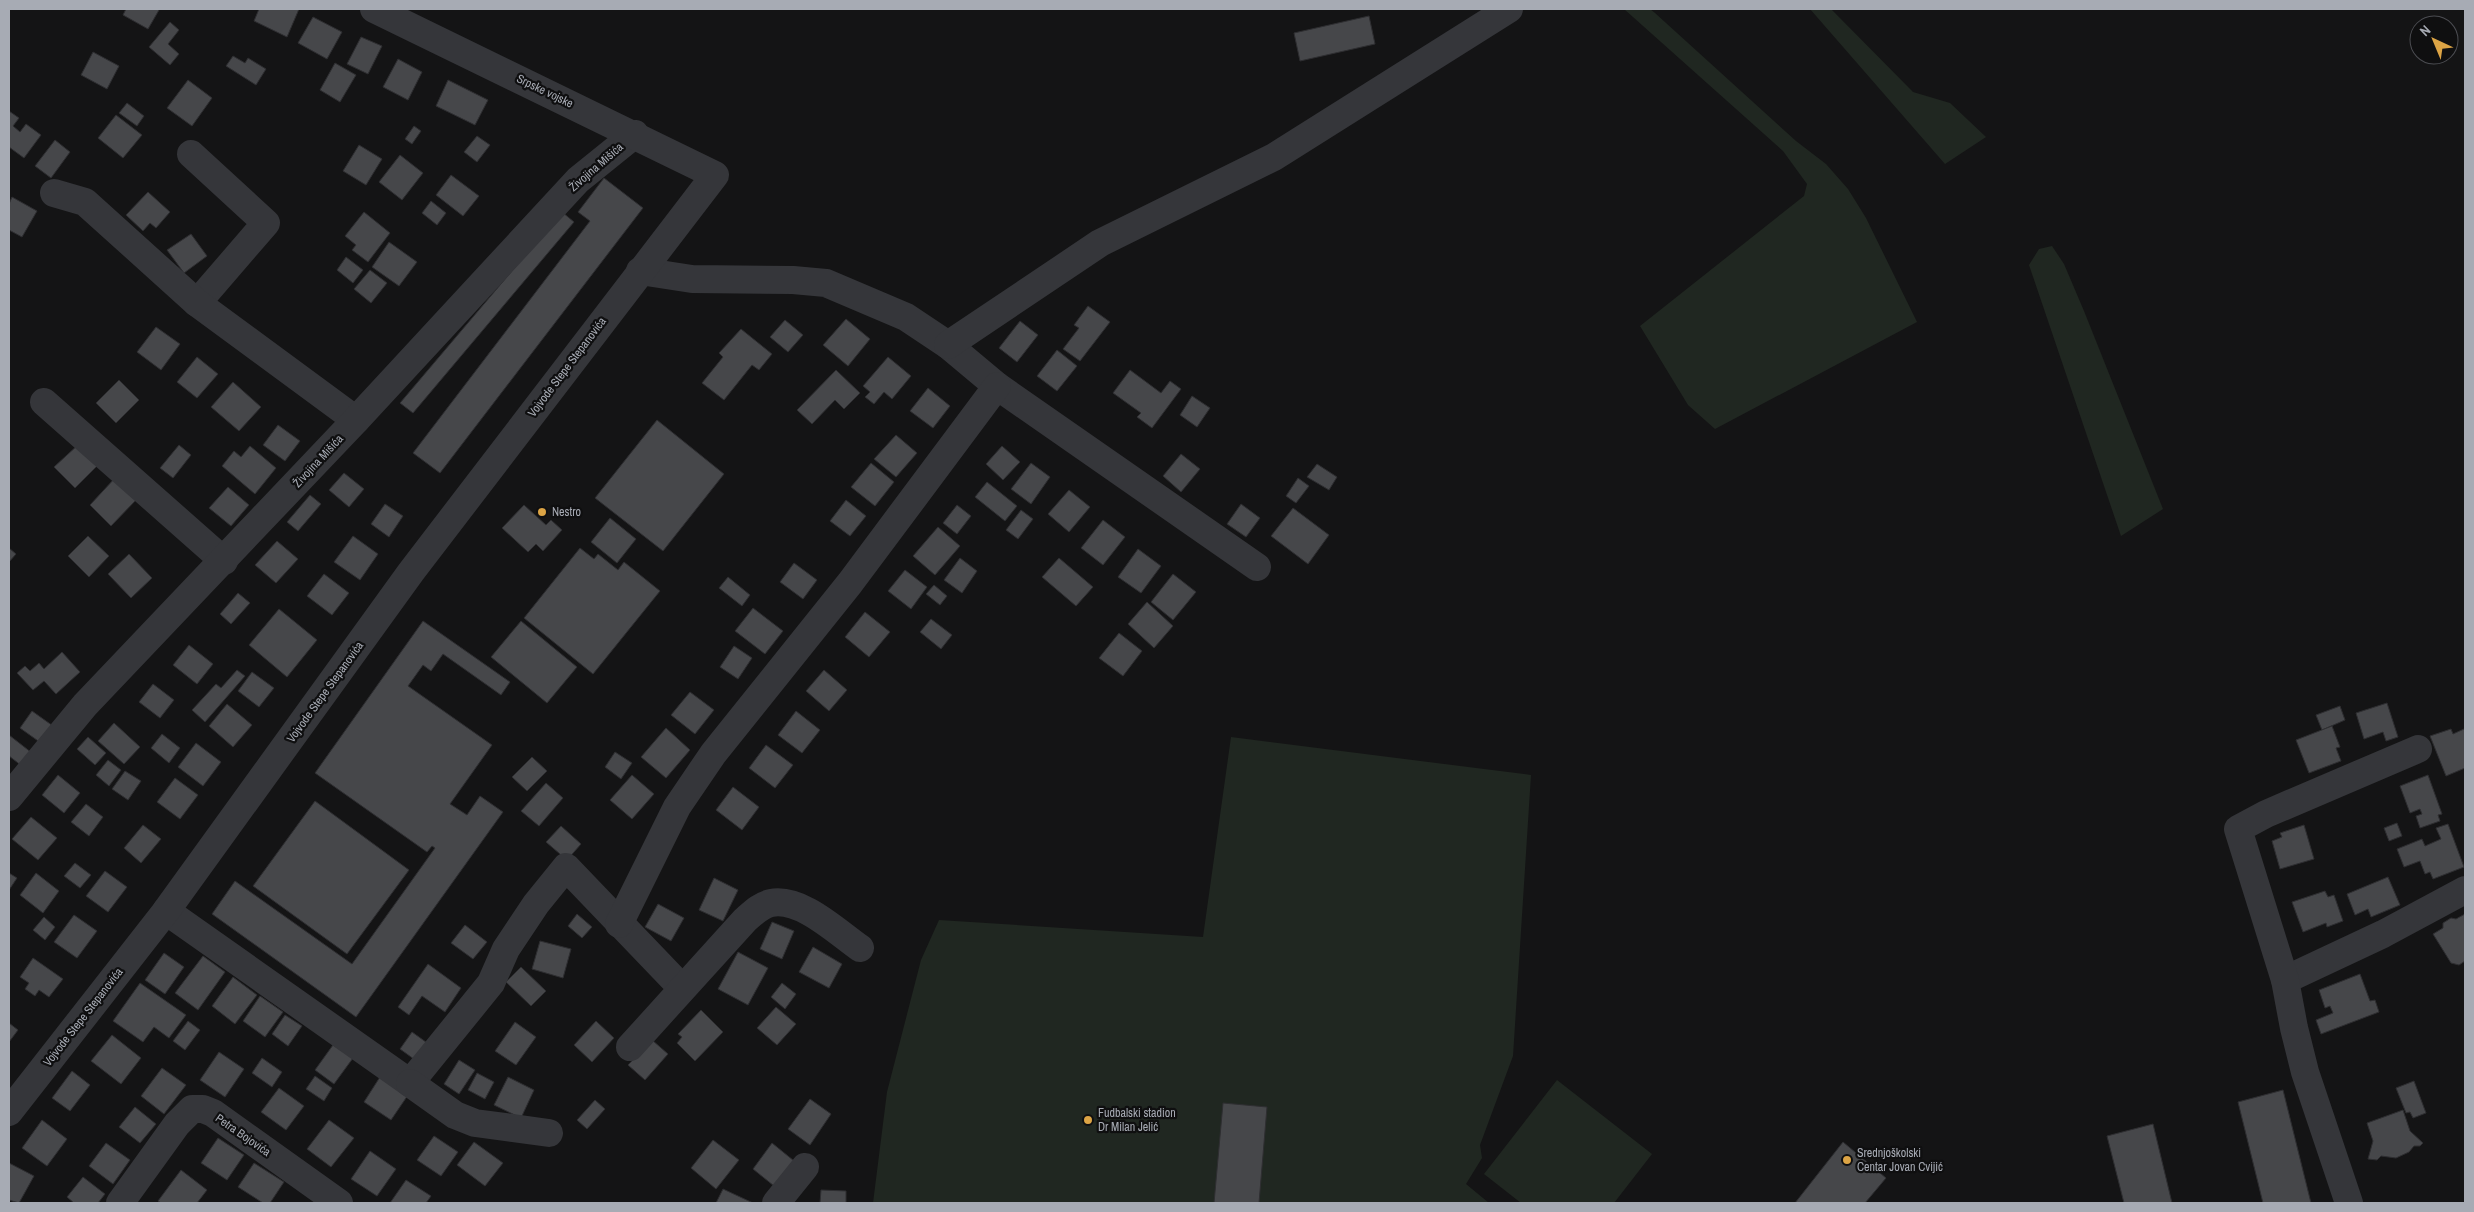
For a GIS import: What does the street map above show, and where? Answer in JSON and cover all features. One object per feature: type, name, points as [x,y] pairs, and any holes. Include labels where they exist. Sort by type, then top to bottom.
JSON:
[{"type":"street","name":"Srpske vojske","points":[[374,9],[635,134],[715,175]]},
{"type":"street","points":[[948,345],[1100,243],[1274,158],[1509,9]]},
{"type":"street","name":"Živojina Mišića","points":[[9,797],[85,705],[224,561],[578,180],[635,134]]},
{"type":"street","points":[[190,154],[266,224],[197,303]]},
{"type":"street","name":"Vojvode Stepe Stepanovića","points":[[9,1112],[166,911],[411,572],[715,175]]},
{"type":"street","points":[[54,193],[85,202],[197,303],[356,420]]},
{"type":"street","points":[[640,271],[692,279],[793,280],[826,283],[906,316],[948,345],[997,386],[1257,567]]},
{"type":"street","points":[[619,924],[677,807],[713,754],[850,583],[997,386]]},
{"type":"street","points":[[44,402],[224,561]]},
{"type":"street","points":[[2349,1203],[2305,1072],[2285,980],[2238,829],[2266,814],[2418,749]]},
{"type":"street","points":[[410,1083],[491,983],[506,949],[536,904],[566,867],[682,988]]},
{"type":"street","points":[[2285,980],[2383,934],[2465,890]]},
{"type":"street","points":[[630,1047],[745,920],[758,909],[770,903],[783,902],[811,912],[860,948]]},
{"type":"street","points":[[166,911],[455,1115],[468,1120],[550,1133]]},
{"type":"street","name":"Petra Bojovića","points":[[120,1203],[177,1124],[192,1109],[213,1113],[339,1203]]},
{"type":"street","points":[[776,1203],[805,1167]]},
{"type":"shaded area","points":[[1624,9],[1650,9],[1796,141],[1826,164],[1848,189],[1866,218],[1917,322],[1715,429],[1688,405],[1640,326],[1804,196],[1807,184],[1783,151]]},
{"type":"shaded area","points":[[1810,9],[1831,9],[1913,92],[1950,103],[1986,137],[1945,164]]},
{"type":"shaded area","points":[[2052,246],[2064,264],[2084,311],[2163,509],[2121,536],[2029,265],[2039,249]]},
{"type":"shaded area","points":[[1231,737],[1531,775],[1513,1056],[1480,1145],[1482,1158],[1466,1184],[1489,1203],[873,1203],[887,1092],[921,960],[939,920],[1203,937]]},
{"type":"shaded area","points":[[1557,1080],[1652,1154],[1614,1203],[1521,1203],[1484,1174]]},
{"type":"building","points":[[126,9],[159,10],[148,29],[123,15]]},
{"type":"building","points":[[259,9],[299,9],[287,37],[254,21]]},
{"type":"building","points":[[1369,16],[1375,44],[1300,61],[1294,33]]},
{"type":"building","points":[[313,17],[342,32],[327,59],[298,43]]},
{"type":"building","points":[[170,22],[179,30],[168,44],[179,54],[170,65],[149,47]]},
{"type":"building","points":[[361,37],[382,46],[368,74],[347,64]]},
{"type":"building","points":[[93,52],[119,66],[107,89],[81,75]]},
{"type":"building","points":[[233,56],[245,63],[248,58],[266,69],[256,85],[226,66]]},
{"type":"building","points":[[398,59],[422,72],[408,100],[383,87]]},
{"type":"building","points":[[335,63],[356,75],[340,102],[320,90]]},
{"type":"building","points":[[188,80],[212,98],[192,126],[167,108]]},
{"type":"building","points":[[448,80],[488,100],[475,125],[436,106]]},
{"type":"building","points":[[127,103],[144,116],[137,126],[119,113]]},
{"type":"building","points":[[9,111],[19,118],[13,126],[20,132],[26,124],[41,135],[24,158],[9,147]]},
{"type":"building","points":[[116,115],[142,135],[123,158],[98,138]]},
{"type":"building","points":[[414,126],[421,131],[412,144],[405,139]]},
{"type":"building","points":[[477,136],[490,145],[477,162],[464,152]]},
{"type":"building","points":[[55,140],[70,152],[51,178],[35,166]]},
{"type":"building","points":[[359,145],[382,159],[366,185],[343,171]]},
{"type":"building","points":[[400,155],[423,173],[402,200],[379,182]]},
{"type":"building","points":[[451,175],[479,196],[463,216],[436,195]]},
{"type":"building","points":[[604,178],[643,208],[440,473],[413,453],[590,221],[578,212]]},
{"type":"building","points":[[148,192],[170,212],[156,228],[150,223],[143,231],[126,215]]},
{"type":"building","points":[[12,197],[37,211],[22,237],[9,230],[9,204]]},
{"type":"building","points":[[431,201],[446,213],[437,225],[422,213]]},
{"type":"building","points":[[364,212],[390,233],[368,262],[352,250],[356,245],[345,236]]},
{"type":"building","points":[[562,212],[574,222],[413,413],[400,403]]},
{"type":"building","points":[[191,234],[207,256],[184,273],[167,250]]},
{"type":"building","points":[[389,242],[417,262],[399,286],[372,267]]},
{"type":"building","points":[[346,257],[363,270],[353,283],[337,270]]},
{"type":"building","points":[[370,270],[387,283],[371,303],[354,289]]},
{"type":"building","points":[[1088,306],[1110,322],[1080,361],[1063,349],[1079,328],[1074,325]]},
{"type":"building","points":[[846,319],[870,339],[848,366],[823,345]]},
{"type":"building","points":[[785,320],[803,335],[788,352],[770,337]]},
{"type":"building","points":[[1020,321],[1038,335],[1017,362],[999,348]]},
{"type":"building","points":[[156,327],[180,344],[161,370],[137,352]]},
{"type":"building","points":[[741,329],[772,354],[759,370],[752,365],[724,400],[702,383],[723,357],[719,353]]},
{"type":"building","points":[[1057,350],[1077,366],[1057,391],[1037,376]]},
{"type":"building","points":[[197,357],[218,374],[197,398],[177,382]]},
{"type":"building","points":[[888,357],[911,376],[892,399],[884,392],[874,404],[865,397],[870,392],[863,386]]},
{"type":"building","points":[[836,370],[860,393],[844,409],[835,400],[812,424],[797,410]]},
{"type":"building","points":[[1130,370],[1161,393],[1170,381],[1181,389],[1152,428],[1137,417],[1141,413],[1113,393]]},
{"type":"building","points":[[119,380],[139,400],[116,423],[96,403]]},
{"type":"building","points":[[233,382],[261,407],[239,431],[211,407]]},
{"type":"building","points":[[928,388],[950,406],[933,428],[910,411]]},
{"type":"building","points":[[1192,396],[1210,408],[1197,427],[1180,415]]},
{"type":"building","points":[[657,420],[724,474],[663,551],[595,498]]},
{"type":"building","points":[[278,425],[300,441],[285,461],[263,445]]},
{"type":"building","points":[[896,435],[917,453],[896,477],[874,459]]},
{"type":"building","points":[[79,444],[99,464],[75,488],[54,467]]},
{"type":"building","points":[[179,445],[191,455],[173,478],[160,468]]},
{"type":"building","points":[[250,446],[276,468],[255,494],[222,466],[234,451],[241,457]]},
{"type":"building","points":[[1002,446],[1020,462],[1003,480],[986,464]]},
{"type":"building","points":[[1181,454],[1200,469],[1181,492],[1163,476]]},
{"type":"building","points":[[871,463],[894,482],[875,506],[851,487]]},
{"type":"building","points":[[1031,463],[1050,477],[1031,504],[1011,489]]},
{"type":"building","points":[[1317,464],[1337,477],[1329,490],[1307,477]]},
{"type":"building","points":[[344,473],[364,489],[349,507],[329,490]]},
{"type":"building","points":[[115,478],[137,499],[111,526],[90,505]]},
{"type":"building","points":[[1298,478],[1309,486],[1296,503],[1286,496]]},
{"type":"building","points":[[987,482],[1017,506],[1005,521],[975,497]]},
{"type":"building","points":[[228,487],[249,505],[231,526],[209,508]]},
{"type":"building","points":[[1069,490],[1090,507],[1069,532],[1048,514]]},
{"type":"building","points":[[310,495],[321,504],[298,531],[287,522]]},
{"type":"building","points":[[846,500],[866,516],[850,536],[830,521]]},
{"type":"building","points":[[385,504],[403,516],[389,537],[371,524]]},
{"type":"building","points":[[1241,504],[1260,518],[1246,537],[1227,524]]},
{"type":"building","points":[[524,505],[546,525],[551,520],[562,530],[543,551],[536,544],[528,552],[502,528]]},
{"type":"building","points":[[957,505],[971,516],[957,534],[943,523]]},
{"type":"building","points":[[1293,508],[1329,535],[1308,564],[1271,536]]},
{"type":"building","points":[[1021,510],[1033,519],[1018,539],[1006,530]]},
{"type":"building","points":[[610,518],[636,539],[617,563],[591,542]]},
{"type":"building","points":[[1103,520],[1125,537],[1103,565],[1081,548]]},
{"type":"building","points":[[938,527],[960,546],[935,575],[913,556]]},
{"type":"building","points":[[88,536],[109,556],[89,577],[68,556]]},
{"type":"building","points":[[353,536],[378,554],[360,580],[334,562]]},
{"type":"building","points":[[277,541],[298,559],[276,583],[255,565]]},
{"type":"building","points":[[9,548],[16,554],[9,562]]},
{"type":"building","points":[[580,548],[594,559],[598,554],[618,570],[624,562],[660,591],[593,674],[524,618]]},
{"type":"building","points":[[1138,549],[1161,566],[1141,593],[1118,577]]},
{"type":"building","points":[[129,554],[152,578],[131,598],[108,574]]},
{"type":"building","points":[[960,558],[977,571],[962,593],[944,580]]},
{"type":"building","points":[[1059,558],[1093,587],[1076,606],[1042,577]]},
{"type":"building","points":[[794,563],[817,580],[803,599],[780,582]]},
{"type":"building","points":[[905,570],[927,587],[911,609],[888,591]]},
{"type":"building","points":[[324,574],[349,593],[332,615],[307,596]]},
{"type":"building","points":[[1173,574],[1196,592],[1173,620],[1151,602]]},
{"type":"building","points":[[728,577],[750,595],[742,606],[719,588]]},
{"type":"building","points":[[934,585],[947,596],[940,605],[926,594]]},
{"type":"building","points":[[238,593],[250,603],[231,624],[220,614]]},
{"type":"building","points":[[1147,602],[1173,626],[1154,648],[1128,624]]},
{"type":"building","points":[[753,608],[783,631],[765,654],[735,631]]},
{"type":"building","points":[[279,609],[317,640],[287,677],[249,645]]},
{"type":"building","points":[[865,612],[890,632],[869,657],[845,637]]},
{"type":"building","points":[[931,619],[952,635],[941,649],[920,632]]},
{"type":"building","points":[[423,621],[510,682],[501,695],[443,654],[431,671],[423,665],[408,686],[492,745],[450,804],[467,815],[480,796],[503,812],[356,1017],[212,914],[235,881],[352,964],[435,848],[432,846],[427,852],[315,773]]},
{"type":"building","points":[[521,621],[577,667],[547,703],[491,657]]},
{"type":"building","points":[[1119,633],[1142,651],[1123,676],[1099,658]]},
{"type":"building","points":[[189,645],[213,664],[197,684],[173,665]]},
{"type":"building","points":[[734,646],[752,658],[738,679],[720,667]]},
{"type":"building","points":[[62,652],[80,672],[56,694],[44,681],[33,690],[17,673],[25,666],[30,671],[39,663],[44,669]]},
{"type":"building","points":[[237,670],[245,676],[205,722],[192,710],[216,684],[221,688]]},
{"type":"building","points":[[824,670],[847,690],[829,711],[806,691]]},
{"type":"building","points":[[252,672],[274,688],[259,707],[238,691]]},
{"type":"building","points":[[153,684],[174,700],[160,718],[139,702]]},
{"type":"building","points":[[690,692],[714,710],[695,734],[671,715]]},
{"type":"building","points":[[2387,703],[2398,737],[2386,741],[2383,732],[2364,739],[2356,713]]},
{"type":"building","points":[[227,704],[252,725],[233,747],[209,726]]},
{"type":"building","points":[[2340,706],[2345,720],[2322,730],[2316,715]]},
{"type":"building","points":[[32,711],[53,726],[41,743],[20,728]]},
{"type":"building","points":[[796,711],[820,730],[802,753],[778,735]]},
{"type":"building","points":[[114,723],[140,747],[124,764],[98,741]]},
{"type":"building","points":[[2332,726],[2340,747],[2336,748],[2341,761],[2309,773],[2296,740]]},
{"type":"building","points":[[666,728],[690,750],[666,778],[641,757]]},
{"type":"building","points":[[2451,729],[2453,734],[2464,729],[2465,768],[2446,776],[2430,736]]},
{"type":"building","points":[[162,734],[180,748],[169,763],[151,748]]},
{"type":"building","points":[[9,735],[32,753],[22,766],[9,756]]},
{"type":"building","points":[[88,737],[106,753],[95,765],[77,749]]},
{"type":"building","points":[[196,743],[221,762],[203,786],[178,767]]},
{"type":"building","points":[[766,745],[793,765],[775,788],[749,768]]},
{"type":"building","points":[[615,752],[632,763],[621,779],[605,767]]},
{"type":"building","points":[[532,757],[547,771],[527,791],[512,777]]},
{"type":"building","points":[[108,760],[121,770],[109,786],[96,775]]},
{"type":"building","points":[[125,771],[141,781],[128,800],[112,789]]},
{"type":"building","points":[[58,775],[80,793],[64,813],[42,795]]},
{"type":"building","points":[[632,775],[654,794],[632,819],[610,800]]},
{"type":"building","points":[[2428,775],[2442,814],[2438,815],[2440,821],[2420,828],[2416,816],[2422,814],[2420,809],[2410,813],[2400,786]]},
{"type":"building","points":[[175,778],[198,795],[180,819],[157,802]]},
{"type":"building","points":[[546,783],[563,798],[539,826],[521,811]]},
{"type":"building","points":[[733,787],[759,807],[742,830],[716,810]]},
{"type":"building","points":[[315,801],[409,870],[347,954],[253,886]]},
{"type":"building","points":[[86,804],[103,817],[89,836],[71,822]]},
{"type":"building","points":[[31,817],[57,838],[38,860],[12,839]]},
{"type":"building","points":[[2397,823],[2402,836],[2389,841],[2384,828]]},
{"type":"building","points":[[2448,824],[2464,867],[2433,879],[2430,872],[2425,874],[2420,861],[2404,867],[2397,849],[2422,839],[2425,846],[2441,839],[2436,828]]},
{"type":"building","points":[[143,825],[161,839],[141,863],[124,848]]},
{"type":"building","points":[[2304,825],[2314,859],[2280,869],[2272,841],[2282,837],[2280,833]]},
{"type":"building","points":[[561,826],[581,844],[567,860],[546,842]]},
{"type":"building","points":[[75,863],[91,875],[80,888],[64,876]]},
{"type":"building","points":[[105,871],[127,887],[108,912],[86,896]]},
{"type":"building","points":[[9,873],[17,878],[9,890]]},
{"type":"building","points":[[36,873],[59,891],[43,913],[20,895]]},
{"type":"building","points":[[2388,877],[2400,905],[2371,917],[2368,909],[2355,915],[2347,894]]},
{"type":"building","points":[[714,878],[738,890],[723,921],[699,910]]},
{"type":"building","points":[[2325,891],[2328,897],[2334,895],[2343,921],[2327,927],[2326,923],[2303,932],[2292,902]]},
{"type":"building","points":[[658,904],[684,918],[671,941],[645,927]]},
{"type":"building","points":[[577,914],[592,927],[582,938],[568,926]]},
{"type":"building","points":[[2465,914],[2465,961],[2459,965],[2451,963],[2433,934],[2443,928],[2443,923],[2451,918],[2456,919]]},
{"type":"building","points":[[74,915],[97,931],[77,958],[54,942]]},
{"type":"building","points":[[44,917],[55,927],[45,940],[33,930]]},
{"type":"building","points":[[772,922],[794,931],[782,959],[760,949]]},
{"type":"building","points":[[465,925],[487,942],[473,959],[451,943]]},
{"type":"building","points":[[540,941],[571,949],[563,978],[532,969]]},
{"type":"building","points":[[813,947],[842,964],[829,988],[799,972]]},
{"type":"building","points":[[738,952],[768,968],[748,1005],[718,989]]},
{"type":"building","points":[[164,953],[184,967],[165,994],[145,980]]},
{"type":"building","points":[[203,956],[225,972],[198,1010],[175,993]]},
{"type":"building","points":[[33,958],[63,979],[49,997],[39,990],[35,996],[25,989],[29,983],[20,977]]},
{"type":"building","points":[[428,964],[461,988],[445,1012],[422,996],[409,1015],[398,1007]]},
{"type":"building","points":[[521,967],[546,991],[531,1006],[506,982]]},
{"type":"building","points":[[2360,974],[2370,1001],[2375,1000],[2379,1012],[2321,1034],[2316,1020],[2333,1013],[2330,1006],[2325,1008],[2319,990]]},
{"type":"building","points":[[233,977],[257,995],[235,1024],[212,1006]]},
{"type":"building","points":[[140,983],[186,1015],[169,1038],[154,1027],[143,1042],[113,1021]]},
{"type":"building","points":[[782,983],[796,994],[785,1009],[771,997]]},
{"type":"building","points":[[260,996],[283,1012],[265,1037],[243,1021]]},
{"type":"building","points":[[776,1007],[796,1024],[777,1045],[757,1028]]},
{"type":"building","points":[[701,1010],[723,1032],[695,1061],[677,1043],[682,1037],[678,1034]]},
{"type":"building","points":[[285,1015],[302,1026],[288,1046],[272,1034]]},
{"type":"building","points":[[188,1021],[200,1030],[185,1050],[173,1041]]},
{"type":"building","points":[[596,1021],[614,1038],[592,1062],[574,1045]]},
{"type":"building","points":[[515,1022],[536,1037],[516,1065],[495,1051]]},
{"type":"building","points":[[9,1023],[18,1030],[9,1042]]},
{"type":"building","points":[[412,1032],[430,1045],[418,1062],[400,1049]]},
{"type":"building","points":[[112,1035],[141,1058],[121,1084],[91,1061]]},
{"type":"building","points":[[652,1040],[668,1054],[645,1080],[628,1065]]},
{"type":"building","points":[[333,1045],[353,1058],[334,1084],[315,1070]]},
{"type":"building","points":[[219,1052],[244,1069],[225,1097],[200,1080]]},
{"type":"building","points":[[262,1058],[282,1072],[272,1087],[252,1073]]},
{"type":"building","points":[[459,1060],[475,1070],[459,1094],[444,1084]]},
{"type":"building","points":[[162,1068],[186,1085],[164,1114],[141,1096]]},
{"type":"building","points":[[72,1071],[90,1085],[70,1111],[52,1098]]},
{"type":"building","points":[[477,1073],[494,1082],[485,1099],[468,1090]]},
{"type":"building","points":[[315,1076],[332,1088],[324,1101],[306,1089]]},
{"type":"building","points":[[380,1077],[408,1095],[391,1120],[364,1102]]},
{"type":"building","points":[[508,1077],[534,1090],[521,1118],[494,1105]]},
{"type":"building","points":[[2414,1081],[2426,1113],[2413,1118],[2410,1112],[2406,1113],[2396,1088]]},
{"type":"building","points":[[279,1088],[304,1106],[286,1130],[261,1112]]},
{"type":"building","points":[[2283,1090],[2311,1203],[2263,1203],[2238,1102]]},
{"type":"building","points":[[810,1099],[831,1114],[810,1145],[788,1129]]},
{"type":"building","points":[[595,1100],[605,1109],[587,1129],[577,1120]]},
{"type":"building","points":[[1223,1103],[1267,1107],[1259,1203],[1214,1203]]},
{"type":"building","points":[[135,1107],[156,1124],[140,1143],[119,1127]]},
{"type":"building","points":[[2403,1110],[2410,1131],[2423,1143],[2420,1146],[2414,1146],[2409,1152],[2396,1158],[2381,1156],[2377,1160],[2368,1159],[2373,1141],[2367,1123]]},
{"type":"building","points":[[42,1120],[67,1139],[47,1166],[22,1148]]},
{"type":"building","points":[[329,1120],[354,1138],[331,1167],[307,1149]]},
{"type":"building","points":[[2153,1124],[2172,1203],[2124,1203],[2107,1136]]},
{"type":"building","points":[[434,1136],[458,1152],[441,1176],[417,1160]]},
{"type":"building","points":[[218,1138],[244,1155],[227,1180],[201,1163]]},
{"type":"building","points":[[713,1140],[739,1160],[716,1189],[691,1168]]},
{"type":"building","points":[[474,1142],[503,1163],[485,1186],[457,1165]]},
{"type":"building","name":"Srednjoškolski Centar Jovan Cvijić","points":[[1843,1142],[1886,1178],[1865,1203],[1795,1203]]},
{"type":"building","points":[[106,1143],[130,1160],[113,1184],[89,1166]]},
{"type":"building","points":[[772,1143],[799,1165],[779,1190],[753,1169]]},
{"type":"building","points":[[370,1151],[396,1169],[377,1196],[351,1179]]},
{"type":"building","points":[[9,1163],[34,1176],[19,1203],[9,1200]]},
{"type":"building","points":[[254,1163],[284,1182],[270,1203],[263,1203],[238,1187]]},
{"type":"building","points":[[181,1170],[207,1190],[197,1203],[161,1203],[158,1201]]},
{"type":"building","points":[[83,1177],[105,1194],[98,1203],[74,1203],[67,1197]]},
{"type":"building","points":[[406,1180],[431,1196],[426,1203],[390,1203]]},
{"type":"building","points":[[723,1189],[753,1203],[716,1203]]},
{"type":"building","points":[[821,1190],[846,1191],[846,1203],[820,1203]]},
{"type":"place","name":"Nestro","points":[[542,512]]},
{"type":"place","name":"Fudbalski stadion Dr Milan Jelić","points":[[1088,1120]]},
{"type":"place","name":"Srednjoškolski Centar Jovan Cvijić","points":[[1847,1160]]}]
